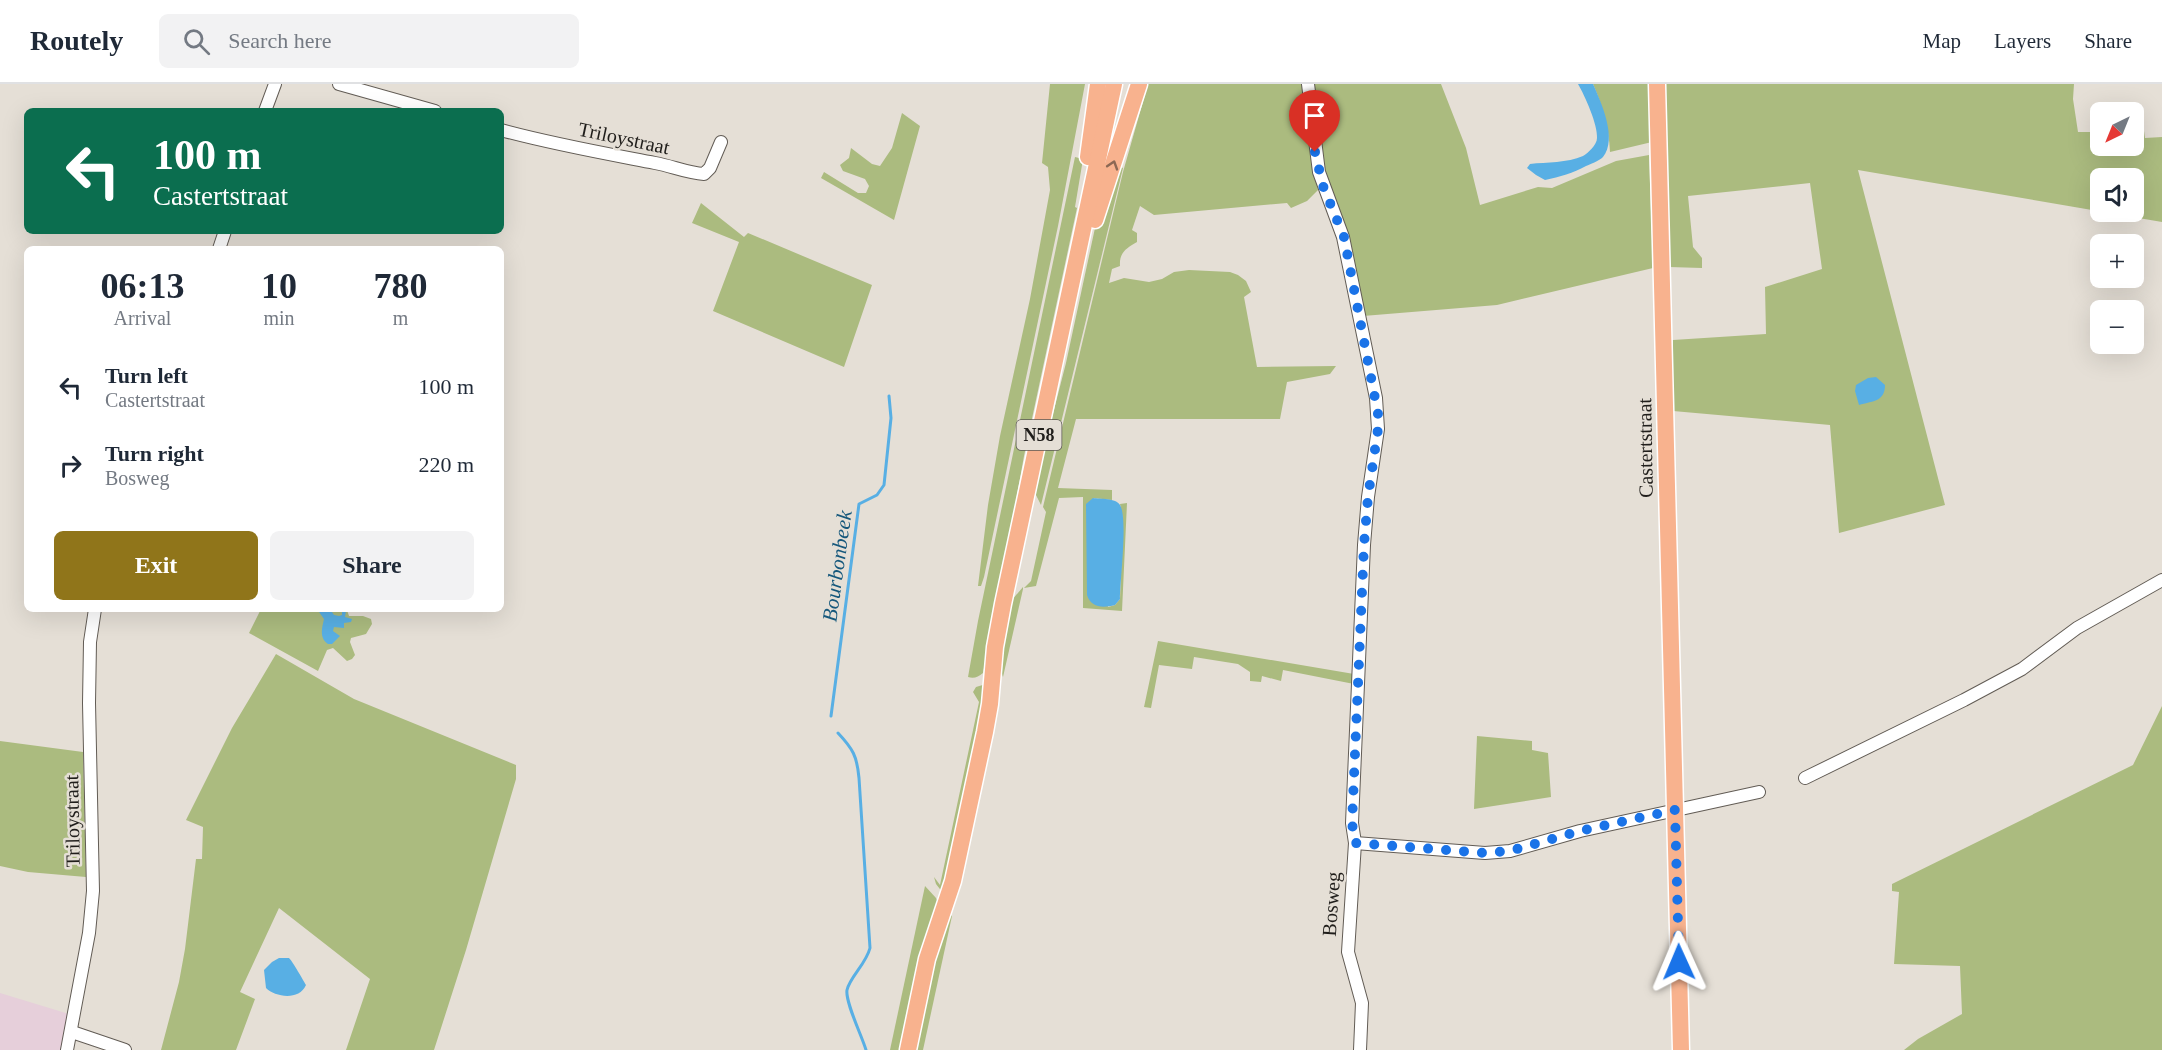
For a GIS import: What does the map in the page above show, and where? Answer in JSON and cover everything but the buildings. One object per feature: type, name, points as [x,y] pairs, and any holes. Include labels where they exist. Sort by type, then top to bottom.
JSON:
[{"type":"main road","name":"N58","points":[[1072,279],[1071,250],[1086,169],[1098,84]]},
{"type":"main road","name":"N58","points":[[908,1050],[927,959],[947,901],[963,835],[990,704],[995,647],[1003,604],[1114,84]]},
{"type":"main road","name":"N58","points":[[1072,279],[1089,246],[1099,207],[1139,84]]},
{"type":"main road","name":"Castertstraat","points":[[1658,84],[1681,1050]]},
{"type":"street","points":[[266,108],[275,84]]},
{"type":"street","points":[[339,84],[424,108]]},
{"type":"street","name":"Bosweg","points":[[1308,84],[1317,162],[1325,192],[1344,237],[1378,414],[1364,545],[1352,823],[1355,843],[1348,952],[1362,1003],[1360,1050]]},
{"type":"street","name":"Triloystraat","points":[[504,131],[704,174],[710,168],[721,142]]},
{"type":"street","points":[[1805,778],[2022,669],[2077,628],[2162,580]]},
{"type":"street","name":"Triloystraat","points":[[67,1050],[89,933],[93,891],[88,703],[90,642],[95,612]]},
{"type":"street","points":[[1355,843],[1485,853],[1510,851],[1580,831],[1759,792]]},
{"type":"street","points":[[72,1032],[125,1050]]},
{"type":"shaded area","points":[[0,993],[69,1014],[62,1050],[0,1050]]},
{"type":"green space","points":[[1050,84],[1085,84],[1058,226],[984,577],[981,586],[978,586],[988,505],[1000,436],[1030,299],[1050,190],[1048,167],[1042,163]]},
{"type":"green space","points":[[1148,84],[1302,84],[1318,190],[1307,201],[1291,208],[1287,203],[1154,215],[1140,206],[1132,230],[1137,233],[1137,242],[1122,254],[1120,266],[1112,269],[1109,283],[1124,278],[1149,282],[1162,279],[1174,272],[1189,270],[1230,272],[1246,281],[1251,292],[1244,297],[1257,367],[1336,366],[1330,374],[1287,382],[1280,419],[1076,419],[1058,488],[1112,490],[1112,500],[1093,498],[1108,607],[1115,605],[1120,599],[1123,520],[1120,504],[1127,503],[1122,611],[1083,608],[1083,497],[1059,498],[1036,586],[1024,588],[1031,581],[1046,512],[1043,507],[1123,172]]},
{"type":"green space","points":[[1313,84],[1441,84],[1466,148],[1480,205],[1538,187],[1552,188],[1616,161],[1649,155],[1653,268],[1497,305],[1363,316],[1323,175]]},
{"type":"green space","points":[[1593,84],[1650,84],[1652,142],[1610,152],[1605,118]]},
{"type":"green space","points":[[1665,84],[2074,84],[2073,99],[2078,132],[2090,132],[2090,156],[2144,156],[2144,131],[2145,138],[2162,137],[2162,222],[2144,219],[2144,168],[2090,168],[2090,209],[1858,170],[1945,505],[1839,533],[1830,425],[1673,411],[1673,340],[1766,334],[1765,287],[1822,269],[1810,183],[1688,196],[1693,247],[1702,258],[1702,268],[1669,267]]},
{"type":"green space","points":[[902,113],[920,126],[894,220],[821,178],[824,172],[858,193],[866,193],[869,186],[865,179],[843,171],[840,165],[849,158],[851,148],[872,164],[880,166],[892,148]]},
{"type":"green space","points":[[1075,157],[1083,159],[1075,207],[1077,208],[1024,456],[983,673],[970,678],[968,677],[978,621]]},
{"type":"green space","points":[[1115,165],[1123,168],[1041,505],[1035,493],[1038,472],[1066,363],[1095,228]]},
{"type":"green space","points":[[701,203],[744,237],[748,233],[872,285],[844,367],[713,311],[739,242],[692,223]]},
{"type":"green space","points":[[1023,587],[1003,677],[1000,667],[1011,601]]},
{"type":"green space","points":[[260,612],[348,612],[349,616],[363,616],[371,619],[372,624],[366,634],[351,638],[350,642],[355,655],[352,659],[347,661],[333,648],[327,650],[318,671],[249,633]]},
{"type":"green space","points":[[1158,641],[1354,674],[1354,684],[1283,670],[1281,681],[1262,676],[1261,682],[1250,681],[1250,672],[1238,664],[1194,657],[1192,669],[1159,665],[1151,708],[1144,707]]},
{"type":"green space","points":[[276,654],[354,699],[516,765],[516,779],[434,1050],[346,1050],[370,979],[279,908],[240,992],[255,999],[236,1050],[161,1050],[179,982],[196,859],[202,859],[203,827],[186,820],[232,728]]},
{"type":"green space","points":[[986,684],[943,893],[934,877],[940,885],[979,702],[973,692],[976,687]]},
{"type":"green space","points":[[2162,706],[2162,1050],[1904,1050],[1918,1039],[1962,1014],[1960,966],[1894,964],[1899,892],[1892,891],[1892,884],[2133,765]]},
{"type":"green space","points":[[1477,736],[1532,741],[1532,750],[1548,753],[1551,797],[1474,809]]},
{"type":"green space","points":[[0,741],[83,752],[86,877],[28,872],[0,866]]},
{"type":"green space","points":[[925,886],[938,903],[900,1050],[890,1050]]},
{"type":"green space","points":[[950,914],[952,916],[923,1050],[915,1050],[934,956]]},
{"type":"water","points":[[1578,84],[1593,84],[1607,120],[1609,141],[1607,149],[1603,157],[1595,162],[1571,173],[1545,180],[1527,168],[1530,164],[1564,161],[1583,156],[1597,141],[1593,118]]},
{"type":"water","points":[[1876,377],[1885,385],[1883,395],[1877,400],[1859,405],[1855,391],[1856,385],[1868,378]]},
{"type":"water","points":[[1093,498],[1115,501],[1120,505],[1122,512],[1124,535],[1120,599],[1111,606],[1094,605],[1087,595],[1086,504]]},
{"type":"water","points":[[319,612],[332,612],[339,616],[342,612],[346,612],[345,617],[352,619],[351,622],[344,623],[344,628],[334,627],[333,631],[340,636],[332,644],[328,644],[323,639],[322,633],[324,619]]},
{"type":"water","points":[[279,958],[289,958],[306,985],[303,990],[287,996],[275,994],[266,988],[264,970]]},
{"type":"waterway","name":"Bourbonbeek","points":[[831,716],[859,504],[877,495],[884,485],[891,418],[889,396]]},
{"type":"waterway","name":"Bourbonbeek","points":[[838,733],[853,753],[859,778],[870,948],[851,980],[847,995],[866,1050]]},
{"type":"route","points":[[1315,152],[1327,198],[1344,237],[1378,414],[1364,545],[1352,823],[1355,843],[1485,853],[1510,851],[1580,831],[1675,810],[1679,962]]}]
